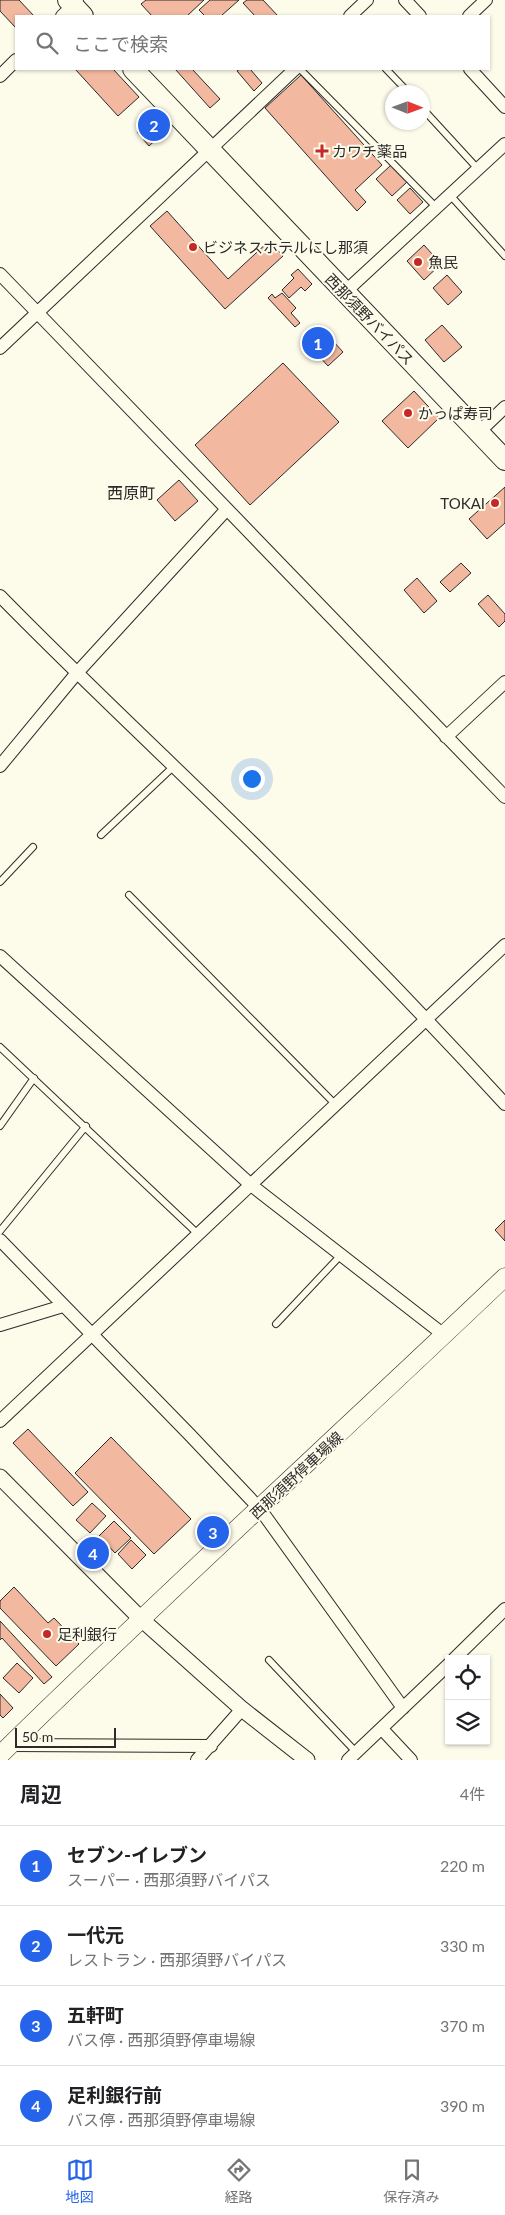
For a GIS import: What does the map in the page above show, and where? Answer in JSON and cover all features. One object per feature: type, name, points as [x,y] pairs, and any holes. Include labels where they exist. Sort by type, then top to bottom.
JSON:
[{"type":"highway","name":"西那須野バイパス","points":[[133,70],[505,460]]},
{"type":"main road","name":"西那須野停車場線","points":[[5,1750],[140,1618],[260,1510],[505,1277]]},
{"type":"street","points":[[351,15],[367,0]]},
{"type":"street","points":[[405,0],[419,15]]},
{"type":"street","points":[[470,15],[486,0]]},
{"type":"street","points":[[0,76],[15,61]]},
{"type":"street","points":[[0,348],[294,70]]},
{"type":"street","points":[[471,70],[505,107]]},
{"type":"street","points":[[345,292],[505,144]]},
{"type":"street","points":[[0,274],[505,797]]},
{"type":"street","points":[[478,433],[505,407]]},
{"type":"street","points":[[0,766],[76,674],[227,509]]},
{"type":"street","points":[[0,596],[76,674],[264,854],[427,1019],[505,1104]]},
{"type":"street","points":[[446,737],[505,682]]},
{"type":"street","points":[[0,1422],[505,945]]},
{"type":"street","points":[[0,956],[251,1185],[444,1335]]},
{"type":"street","points":[[0,1240],[260,1510],[403,1708]]},
{"type":"street","points":[[0,1325],[63,1306]]},
{"type":"street","points":[[0,1477],[140,1618],[242,1709],[307,1760]]},
{"type":"street","points":[[458,1655],[505,1609]]},
{"type":"street","points":[[352,1756],[445,1668]]},
{"type":"street","points":[[197,1760],[242,1709]]},
{"type":"street","points":[[382,1729],[411,1760]]},
{"type":"street","points":[[5,1750],[211,1746]]},
{"type":"lane","points":[[301,70],[436,207]]},
{"type":"lane","points":[[387,70],[401,85]]},
{"type":"lane","points":[[430,117],[478,168]]},
{"type":"lane","points":[[450,195],[505,256]]},
{"type":"lane","points":[[100,835],[173,767]]},
{"type":"lane","points":[[0,882],[33,847]]},
{"type":"lane","points":[[129,894],[335,1104]]},
{"type":"lane","points":[[0,1047],[86,1126],[199,1235]]},
{"type":"lane","points":[[0,1126],[34,1078]]},
{"type":"lane","points":[[0,1231],[86,1126]]},
{"type":"lane","points":[[276,1324],[341,1255]]},
{"type":"lane","points":[[269,1660],[352,1756]]},
{"type":"building","points":[[0,0],[19,0],[33,15],[15,15],[15,27],[0,11]]},
{"type":"building","points":[[146,0],[204,0],[188,15],[151,15],[141,4]]},
{"type":"building","points":[[210,0],[239,0],[222,15],[204,15],[199,10]]},
{"type":"building","points":[[247,0],[263,0],[277,15],[254,15],[243,3]]},
{"type":"building","points":[[76,70],[114,70],[139,97],[118,116]]},
{"type":"building","points":[[176,70],[193,70],[220,99],[210,108]]},
{"type":"building","points":[[251,70],[262,83],[254,91],[237,71]]},
{"type":"building","points":[[301,75],[382,165],[355,190],[366,202],[357,211],[265,108]]},
{"type":"building","points":[[160,111],[172,125],[149,146],[137,132]]},
{"type":"building","points":[[391,165],[407,182],[392,196],[376,179]]},
{"type":"building","points":[[410,188],[423,202],[410,214],[397,200]]},
{"type":"building","points":[[167,211],[228,279],[269,241],[283,256],[225,309],[150,226]]},
{"type":"building","points":[[424,245],[441,264],[424,280],[407,261]]},
{"type":"building","points":[[298,269],[312,284],[305,291],[301,287],[289,298],[282,290],[294,278],[291,275]]},
{"type":"building","points":[[447,275],[462,292],[448,305],[433,288]]},
{"type":"building","points":[[282,293],[296,308],[291,313],[300,323],[295,327],[268,298],[272,294],[275,298]]},
{"type":"building","points":[[442,325],[462,347],[444,362],[425,340]]},
{"type":"building","points":[[320,327],[343,352],[328,366],[305,341]]},
{"type":"building","points":[[283,363],[339,422],[250,505],[195,445]]},
{"type":"building","points":[[414,391],[439,418],[408,448],[382,421]]},
{"type":"building","points":[[179,480],[198,501],[175,521],[157,500]]},
{"type":"building","points":[[505,487],[505,523],[487,539],[469,519]]},
{"type":"building","points":[[461,563],[471,573],[450,592],[440,582]]},
{"type":"building","points":[[417,578],[437,601],[424,613],[404,590]]},
{"type":"building","points":[[488,595],[505,614],[505,621],[499,627],[478,604]]},
{"type":"building","points":[[505,1220],[505,1241],[495,1230]]},
{"type":"building","points":[[28,1429],[88,1492],[73,1506],[13,1443]]},
{"type":"building","points":[[111,1437],[191,1519],[154,1554],[75,1473]]},
{"type":"building","points":[[92,1503],[106,1516],[90,1533],[76,1520]]},
{"type":"building","points":[[114,1521],[131,1538],[115,1553],[99,1536]]},
{"type":"building","points":[[131,1540],[146,1555],[132,1569],[118,1554]]},
{"type":"building","name":"足利銀行","points":[[14,1587],[48,1623],[54,1618],[79,1644],[56,1666],[0,1608],[0,1601]]},
{"type":"building","points":[[0,1621],[52,1677],[44,1684],[2,1638],[0,1640]]},
{"type":"building","points":[[17,1663],[33,1678],[19,1693],[3,1678]]},
{"type":"building","points":[[0,1694],[13,1708],[3,1718],[0,1715]]},
{"type":"place","name":"一代元","points":[[154,125]]},
{"type":"place","name":"カワチ薬品","points":[[322,151]]},
{"type":"place","name":"ビジネスホテルにし那須","points":[[193,247]]},
{"type":"place","name":"魚民","points":[[418,262]]},
{"type":"place","name":"セブン-イレブン","points":[[318,343]]},
{"type":"place","name":"かっぱ寿司","points":[[408,413]]},
{"type":"place","name":"TOKAI","points":[[495,503]]},
{"type":"place","name":"五軒町","points":[[213,1532]]},
{"type":"place","name":"足利銀行前","points":[[93,1553]]},
{"type":"place","name":"足利銀行","points":[[47,1634]]},
{"type":"district","name":"西原町","points":[[131,492]]}]
